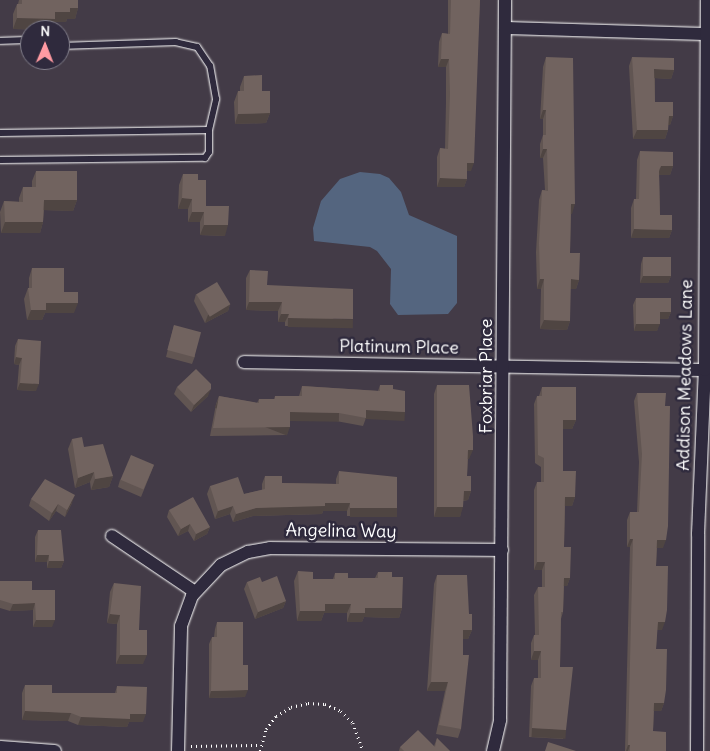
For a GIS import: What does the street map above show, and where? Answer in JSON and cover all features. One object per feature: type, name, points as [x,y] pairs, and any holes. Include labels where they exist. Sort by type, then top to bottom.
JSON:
[{"type":"street","name":"Foxbriar Place","points":[[493,751],[500,720],[505,0]]},
{"type":"street","name":"Addison Meadows Lane","points":[[697,751],[698,534],[707,370],[707,0]]},
{"type":"street","points":[[505,28],[706,34]]},
{"type":"street","name":"Platinum Place","points":[[244,362],[707,370]]},
{"type":"street","points":[[112,536],[195,592]]},
{"type":"street","name":"Angelina Way","points":[[178,748],[179,637],[184,615],[195,592],[208,575],[230,560],[248,552],[270,548],[502,550]]},
{"type":"street","points":[[0,748],[55,751]]},
{"type":"lane","points":[[0,41],[20,40]]},
{"type":"lane","points":[[0,160],[205,158],[209,152],[209,130],[216,99],[210,66],[197,47],[176,42],[70,46]]},
{"type":"lane","points":[[0,133],[209,130]]},
{"type":"path","points":[[260,751],[260,745],[266,729],[276,716],[291,706],[308,703],[325,704],[340,711],[353,723],[363,751]]},
{"type":"path","points":[[178,748],[260,745]]},
{"type":"water","points":[[360,172],[380,174],[389,178],[401,192],[409,215],[457,236],[457,303],[448,314],[398,315],[390,304],[391,269],[377,251],[370,247],[314,241],[313,228],[321,201],[340,179]]},
{"type":"building","points":[[22,0],[78,0],[78,8],[70,8],[70,12],[55,12],[55,19],[17,18],[17,4],[22,4]]},
{"type":"building","points":[[451,0],[480,0],[474,163],[467,163],[467,179],[440,178],[440,148],[448,149],[450,94],[449,59],[441,59],[442,33],[450,34]]},
{"type":"building","points":[[546,57],[573,58],[575,204],[571,204],[570,253],[580,253],[579,280],[571,279],[570,321],[544,320],[544,279],[540,279],[539,243],[542,190],[548,191],[547,149],[543,149],[543,135],[546,135],[546,110],[543,110]]},
{"type":"building","points":[[632,57],[674,58],[674,70],[654,69],[655,102],[673,102],[673,116],[669,116],[668,130],[637,130]]},
{"type":"building","points":[[262,75],[262,91],[270,91],[270,113],[238,114],[238,91],[244,91],[244,76]]},
{"type":"building","points":[[640,151],[673,152],[673,166],[661,166],[659,170],[660,215],[672,215],[672,230],[634,229],[634,199],[639,199]]},
{"type":"building","points":[[36,171],[77,171],[77,200],[44,200],[43,222],[5,222],[4,201],[23,202],[23,187],[36,187]]},
{"type":"building","points":[[183,174],[198,174],[198,180],[206,180],[206,206],[229,206],[228,225],[204,225],[204,212],[192,212],[192,199],[182,198]]},
{"type":"building","points":[[643,257],[671,257],[671,276],[643,276]]},
{"type":"building","points":[[32,268],[64,268],[64,292],[78,292],[78,303],[46,303],[46,310],[31,310],[28,288],[32,288]]},
{"type":"building","points":[[250,270],[268,271],[267,285],[353,289],[353,319],[288,318],[289,314],[281,314],[282,302],[249,302]]},
{"type":"building","points":[[217,282],[230,304],[210,317],[196,294]]},
{"type":"building","points":[[636,298],[671,298],[671,312],[660,312],[660,324],[636,324]]},
{"type":"building","points":[[174,325],[201,332],[194,357],[167,350]]},
{"type":"building","points":[[18,339],[41,341],[39,384],[20,383],[22,358],[16,357]]},
{"type":"building","points":[[196,369],[211,384],[211,389],[194,405],[177,387]]},
{"type":"building","points":[[380,385],[393,385],[393,389],[405,391],[405,412],[366,410],[366,418],[339,413],[290,412],[290,427],[213,428],[219,396],[259,403],[259,399],[275,399],[275,396],[302,396],[302,386],[380,391]]},
{"type":"building","points":[[437,385],[469,385],[473,450],[468,450],[467,476],[471,476],[471,491],[464,491],[463,507],[437,507]]},
{"type":"building","points":[[542,387],[576,387],[576,420],[563,420],[563,471],[576,471],[575,497],[565,497],[564,547],[571,547],[570,578],[564,578],[560,667],[573,667],[566,730],[532,728],[534,678],[541,678],[541,651],[534,651],[534,635],[539,635],[538,587],[545,587],[545,562],[537,562],[537,482],[544,482],[544,458],[538,455],[537,396],[542,396]]},
{"type":"building","points":[[637,393],[666,393],[665,406],[670,406],[668,526],[666,540],[657,540],[656,566],[668,566],[667,610],[665,622],[658,622],[656,649],[667,649],[666,690],[664,703],[654,703],[653,731],[666,732],[666,751],[630,751],[630,745],[628,745],[633,539],[630,539],[630,512],[639,512],[642,454]]},
{"type":"building","points":[[82,437],[84,447],[103,444],[113,476],[95,479],[94,472],[78,478],[72,439]]},
{"type":"building","points":[[131,455],[154,465],[143,490],[120,480]]},
{"type":"building","points":[[339,471],[397,477],[397,508],[350,508],[350,503],[325,503],[325,506],[256,508],[236,514],[233,506],[218,511],[210,486],[238,477],[244,494],[265,489],[265,476],[282,476],[282,483],[339,484]]},
{"type":"building","points":[[45,479],[75,495],[67,510],[58,504],[52,513],[31,499]]},
{"type":"building","points":[[193,497],[210,527],[196,534],[190,524],[181,529],[169,510]]},
{"type":"building","points":[[38,530],[61,530],[64,561],[49,561],[49,555],[37,555]]},
{"type":"building","points":[[298,571],[313,572],[313,579],[335,579],[335,573],[348,573],[348,578],[378,578],[378,572],[392,572],[392,577],[403,577],[402,608],[365,608],[365,613],[350,613],[351,604],[325,604],[325,611],[300,611]]},
{"type":"building","points":[[437,575],[467,575],[469,614],[472,614],[472,630],[463,630],[463,655],[469,655],[461,729],[439,725],[448,682],[431,682]]},
{"type":"building","points":[[277,576],[286,601],[258,612],[247,582],[260,577],[262,582]]},
{"type":"building","points":[[0,581],[32,581],[32,590],[55,590],[55,620],[36,620],[35,603],[13,604],[0,600]]},
{"type":"building","points":[[114,583],[141,586],[139,630],[147,630],[147,655],[120,655],[120,615],[110,614]]},
{"type":"building","points":[[217,622],[243,622],[243,665],[248,665],[248,690],[211,691],[212,637],[217,637]]},
{"type":"building","points":[[25,685],[52,685],[52,693],[117,693],[117,686],[147,687],[146,714],[130,714],[130,719],[81,717],[71,713],[25,711]]},
{"type":"building","points":[[418,730],[435,747],[437,738],[450,751],[404,751],[400,747]]},
{"type":"building","points":[[548,742],[576,751],[545,751]]}]
